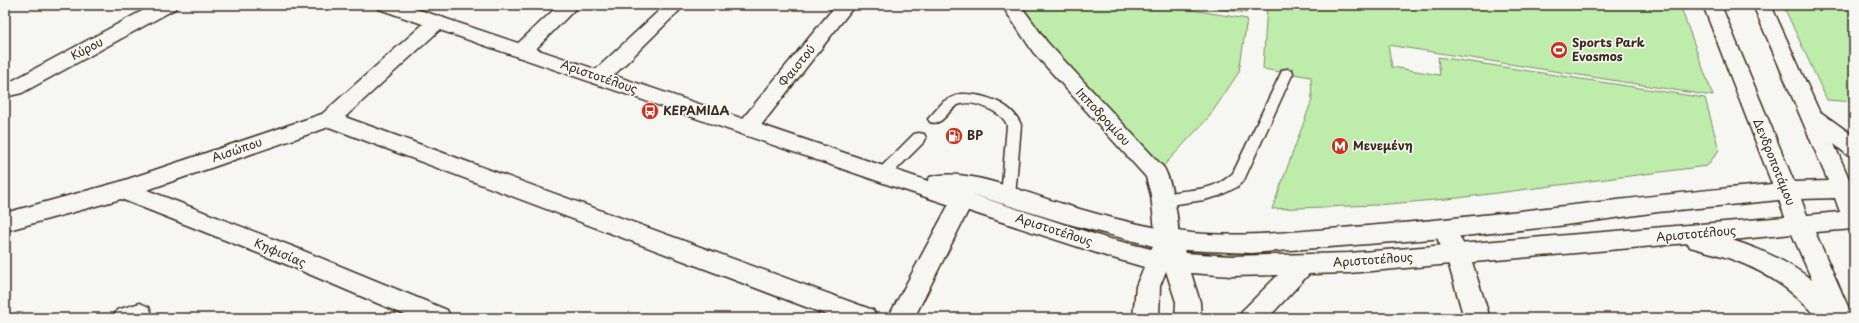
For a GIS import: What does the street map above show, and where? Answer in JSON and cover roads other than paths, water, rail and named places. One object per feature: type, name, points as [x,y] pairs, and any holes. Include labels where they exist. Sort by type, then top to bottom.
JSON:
[{"type":"main road","name":"Κύρου","points":[[5,90],[15,88],[168,5]]},
{"type":"main road","points":[[522,51],[570,5]]},
{"type":"main road","points":[[599,78],[676,5]]},
{"type":"main road","name":"Φαιστού","points":[[747,128],[846,5]]},
{"type":"main road","name":"Ιπποδρομίου","points":[[1014,5],[1015,10],[1040,47],[1156,174],[1163,200],[1168,239]]},
{"type":"main road","name":"Δενδροποτάμου","points":[[1712,5],[1800,226],[1840,318]]},
{"type":"main road","points":[[1762,5],[1810,113],[1848,188],[1854,218]]},
{"type":"main road","name":"Αριστοτέλους","points":[[398,7],[599,78],[893,177],[1106,246],[1167,262],[1231,266],[1302,265],[1800,226],[1854,218]]},
{"type":"main road","name":"Αισώπου","points":[[5,222],[122,190],[329,119],[437,22]]},
{"type":"main road","points":[[1810,113],[1854,148]]},
{"type":"main road","points":[[329,119],[864,318]]},
{"type":"main road","name":"Αριστοτέλους","points":[[893,177],[971,185],[1094,222],[1168,239],[1204,243],[1252,244],[1445,229],[1558,217],[1658,203],[1786,191],[1848,188]]},
{"type":"main road","name":"Κηφισίας","points":[[122,190],[291,256],[438,318]]},
{"type":"main road","points":[[901,318],[963,199]]},
{"type":"main road","points":[[1445,229],[1458,253],[1468,282],[1477,318]]},
{"type":"main road","points":[[1661,237],[1698,240],[1735,249],[1755,257],[1784,273],[1802,286],[1832,318]]},
{"type":"main road","points":[[1168,239],[1167,262],[1188,302],[1188,318]]},
{"type":"main road","points":[[1146,318],[1148,286],[1167,262]]},
{"type":"main road","points":[[1252,318],[1302,265]]},
{"type":"lane","points":[[1163,200],[1214,192],[1233,183],[1239,176],[1286,73]]},
{"type":"lane","points":[[935,119],[947,106],[960,99],[976,100],[1000,108],[1010,115],[1014,125],[1008,197]]},
{"type":"lane","points":[[893,177],[919,138]]},
{"type":"place","name":"Sports Park Evosmos","points":[[1559,50]]},
{"type":"place","name":"ΚΕΡΑΜΙΔΑ","points":[[650,111]]},
{"type":"place","name":"BP","points":[[954,136]]},
{"type":"place","name":"Μενεμένη","points":[[1340,146]]}]
